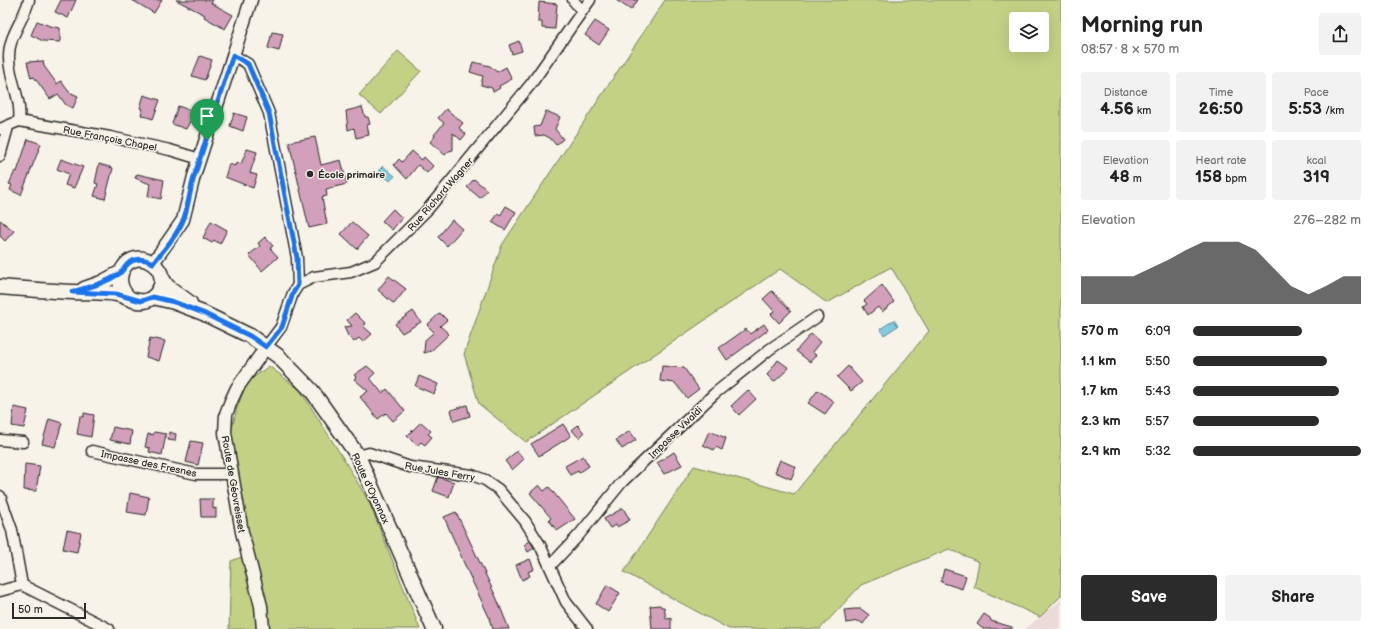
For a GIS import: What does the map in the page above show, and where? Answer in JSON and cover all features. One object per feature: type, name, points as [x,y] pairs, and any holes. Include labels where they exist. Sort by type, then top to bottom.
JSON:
[{"type":"main road","points":[[72,292],[101,283],[120,273],[128,263],[134,260],[147,260],[153,263],[167,286],[203,313]]},
{"type":"main road","points":[[120,273],[120,287],[129,298]]},
{"type":"main road","points":[[153,297],[160,288],[161,276]]},
{"type":"main road","points":[[0,287],[116,294],[141,301],[153,297],[174,302],[203,313]]},
{"type":"main road","name":"Route d'Oyonnax","points":[[203,313],[250,336],[266,347],[289,366],[312,391],[358,456],[434,629]]},
{"type":"street","points":[[0,156],[4,128],[19,121],[20,110],[8,57],[10,42],[27,8],[29,0]]},
{"type":"street","points":[[153,263],[183,220],[200,159],[251,0]]},
{"type":"street","points":[[573,0],[582,11]]},
{"type":"street","name":"Rue Richard Wagner","points":[[298,285],[314,277],[351,272],[364,268],[385,254],[428,209],[472,158],[549,61],[590,0]]},
{"type":"street","points":[[233,55],[245,61],[250,68],[269,113],[297,258],[298,285],[293,293],[282,327],[266,347]]},
{"type":"street","name":"Rue François Chapel","points":[[19,121],[110,137],[170,150],[200,159]]},
{"type":"street","name":"Impasse Vivaldi","points":[[550,565],[584,530],[622,482],[678,428],[736,375],[770,349],[817,317]]},
{"type":"street","name":"Route de Géovreisset","points":[[263,629],[261,606],[242,532],[231,474],[226,441],[226,414],[237,388],[266,347]]},
{"type":"street","points":[[0,440],[23,442]]},
{"type":"street","name":"Impasse des Fresnes","points":[[92,451],[196,474],[231,474]]},
{"type":"street","name":"Rue Jules Ferry","points":[[358,456],[369,453],[410,467],[455,472],[472,475],[485,480],[509,500],[525,521],[540,545],[566,602],[587,629]]},
{"type":"street","points":[[0,496],[12,530],[22,585]]},
{"type":"street","points":[[0,591],[22,585],[109,629]]},
{"type":"shaded area","points":[[1061,600],[1061,629],[1025,629],[1040,617]]},
{"type":"green space","points":[[665,0],[1061,0],[1061,596],[1040,617],[974,587],[979,562],[949,549],[861,585],[820,629],[729,629],[624,572],[694,466],[794,494],[929,331],[891,267],[827,303],[780,269],[526,442],[479,404],[464,354],[502,245]]},
{"type":"green space","points":[[398,51],[421,71],[381,114],[359,95]]},
{"type":"green space","points":[[269,366],[300,390],[369,502],[420,629],[229,629],[231,561],[250,554],[242,499],[230,437],[237,408],[247,382]]},
{"type":"water","points":[[383,166],[395,176],[390,181],[378,171]]},
{"type":"water","points":[[894,320],[898,326],[884,335],[880,329]]},
{"type":"building","points":[[61,0],[76,0],[68,18],[55,12]]},
{"type":"building","points":[[132,0],[162,0],[154,13]]},
{"type":"building","points":[[176,0],[213,0],[211,3],[233,15],[225,29],[204,17],[205,15]]},
{"type":"building","points":[[616,0],[638,0],[631,10]]},
{"type":"building","points":[[539,2],[557,4],[555,29],[542,28],[542,22],[538,22]]},
{"type":"building","points":[[37,21],[60,28],[60,42],[43,41],[31,35]]},
{"type":"building","points":[[595,21],[609,30],[599,45],[585,35]]},
{"type":"building","points":[[272,32],[283,34],[279,51],[268,48]]},
{"type":"building","points":[[519,41],[522,51],[512,54],[509,45]]},
{"type":"building","points":[[200,56],[212,60],[205,80],[192,76]]},
{"type":"building","points":[[43,61],[44,66],[57,84],[61,81],[69,92],[78,96],[73,108],[66,105],[58,94],[50,99],[34,77],[31,78],[27,62]]},
{"type":"building","points":[[473,62],[490,66],[497,72],[506,67],[512,79],[499,86],[500,88],[493,92],[492,88],[481,85],[483,76],[470,72]]},
{"type":"building","points":[[144,95],[160,100],[153,119],[141,115],[143,109],[140,108]]},
{"type":"building","points":[[178,106],[195,112],[186,129],[172,124]]},
{"type":"building","points":[[362,107],[365,117],[368,117],[370,124],[367,125],[369,135],[356,138],[354,128],[348,130],[346,111]]},
{"type":"building","points":[[446,109],[463,123],[459,128],[466,134],[461,140],[453,133],[453,150],[449,151],[445,155],[430,142],[444,123],[438,118]]},
{"type":"building","points":[[546,111],[560,117],[555,129],[563,139],[556,145],[550,138],[544,135],[535,136],[534,127],[540,126]]},
{"type":"building","points":[[234,113],[247,117],[243,131],[230,126]]},
{"type":"building","points":[[315,137],[321,165],[341,160],[347,184],[326,189],[327,196],[322,197],[327,224],[309,228],[289,142]]},
{"type":"building","points":[[28,139],[41,144],[21,195],[10,190],[12,185],[9,184],[15,171],[17,172]]},
{"type":"building","points":[[247,149],[257,152],[250,173],[257,175],[253,188],[225,177],[229,164],[235,166],[236,163],[241,164]]},
{"type":"building","points":[[412,151],[422,160],[424,157],[433,166],[427,173],[418,165],[407,179],[394,165],[399,159],[402,162]]},
{"type":"building","points":[[61,159],[83,167],[74,188],[65,185],[69,174],[57,169]]},
{"type":"building","points":[[99,164],[113,168],[105,199],[94,196],[98,184],[95,183]]},
{"type":"building","points":[[137,174],[164,180],[161,199],[148,196],[150,184],[135,178]]},
{"type":"building","points":[[474,179],[487,190],[480,198],[467,187]]},
{"type":"building","points":[[506,206],[516,212],[505,230],[492,222],[498,214],[500,216]]},
{"type":"building","points":[[393,209],[402,218],[392,230],[382,221]]},
{"type":"building","points":[[0,220],[14,231],[5,241],[0,236]]},
{"type":"building","points":[[452,220],[462,229],[447,246],[438,237]]},
{"type":"building","points":[[211,221],[227,230],[220,244],[214,240],[212,243],[203,238]]},
{"type":"building","points":[[352,222],[368,236],[357,249],[341,234]]},
{"type":"building","points":[[265,237],[273,246],[270,248],[278,257],[262,271],[249,255],[260,246],[258,243]]},
{"type":"building","points":[[389,276],[406,289],[394,304],[378,290]]},
{"type":"building","points":[[882,285],[894,302],[882,312],[878,307],[868,315],[863,307],[867,304],[864,301]]},
{"type":"building","points":[[772,291],[791,311],[779,323],[771,314],[774,311],[763,299]]},
{"type":"building","points":[[413,311],[421,322],[402,333],[395,324]]},
{"type":"building","points":[[355,313],[366,324],[363,326],[372,334],[363,342],[359,338],[354,342],[348,336],[344,327],[352,326],[347,320]]},
{"type":"building","points":[[440,313],[447,320],[440,326],[449,334],[431,351],[424,353],[425,340],[434,332],[427,325]]},
{"type":"building","points":[[764,324],[768,330],[727,360],[719,348],[746,329],[750,334]]},
{"type":"building","points":[[811,334],[820,342],[812,352],[816,355],[810,362],[796,351]]},
{"type":"building","points":[[150,338],[165,341],[159,361],[146,357]]},
{"type":"building","points":[[778,360],[789,368],[774,382],[767,375]]},
{"type":"building","points":[[367,366],[375,373],[370,378],[382,393],[387,389],[405,411],[393,421],[386,413],[378,419],[360,397],[368,391],[354,379],[356,377],[354,375]]},
{"type":"building","points":[[662,366],[684,368],[699,389],[687,398],[675,383],[660,381]]},
{"type":"building","points":[[848,366],[862,382],[851,391],[837,377]]},
{"type":"building","points":[[419,376],[438,384],[434,394],[415,386]]},
{"type":"building","points":[[748,390],[756,399],[739,415],[731,406]]},
{"type":"building","points":[[818,390],[834,402],[825,414],[808,403]]},
{"type":"building","points":[[467,405],[470,416],[454,421],[451,410]]},
{"type":"building","points":[[14,407],[28,410],[24,428],[12,426]]},
{"type":"building","points":[[84,413],[94,415],[91,437],[77,434],[80,416],[84,417]]},
{"type":"building","points":[[49,419],[62,423],[55,447],[42,444]]},
{"type":"building","points":[[421,422],[431,431],[428,434],[432,437],[425,445],[421,442],[417,446],[407,436]]},
{"type":"building","points":[[563,424],[571,436],[539,456],[531,444]]},
{"type":"building","points":[[578,425],[584,433],[579,438],[572,430]]},
{"type":"building","points":[[113,427],[132,431],[130,444],[110,440]]},
{"type":"building","points":[[630,431],[636,440],[622,449],[616,440]]},
{"type":"building","points":[[709,431],[726,438],[722,450],[716,447],[714,450],[703,445]]},
{"type":"building","points":[[154,432],[166,434],[162,455],[149,452],[150,448],[145,447],[148,434],[153,435]]},
{"type":"building","points":[[169,432],[176,434],[175,441],[168,440]]},
{"type":"building","points":[[191,441],[203,443],[198,465],[186,462]]},
{"type":"building","points":[[517,451],[524,459],[512,470],[505,461]]},
{"type":"building","points":[[674,452],[682,465],[664,474],[657,463]]},
{"type":"building","points":[[583,456],[589,466],[579,473],[578,471],[570,475],[565,466]]},
{"type":"building","points":[[780,460],[796,467],[791,479],[775,472]]},
{"type":"building","points":[[25,464],[40,466],[36,491],[24,490]]},
{"type":"building","points":[[438,477],[454,482],[449,497],[433,491]]},
{"type":"building","points":[[539,485],[544,491],[549,487],[575,519],[557,531],[549,520],[551,518],[530,493]]},
{"type":"building","points":[[130,493],[149,497],[146,515],[127,512]]},
{"type":"building","points":[[200,499],[213,499],[213,509],[216,508],[216,517],[201,517]]},
{"type":"building","points":[[623,508],[630,520],[617,527],[616,525],[610,528],[604,519]]},
{"type":"building","points":[[456,512],[497,599],[509,629],[493,629],[490,619],[444,517]]},
{"type":"building","points":[[67,530],[81,533],[77,552],[63,549]]},
{"type":"building","points":[[530,541],[534,548],[528,552],[524,545]]},
{"type":"building","points":[[530,559],[534,569],[528,572],[530,576],[522,580],[516,565]]},
{"type":"building","points":[[944,569],[966,576],[962,589],[941,582]]},
{"type":"building","points":[[607,585],[620,593],[608,612],[596,604]]},
{"type":"building","points":[[660,605],[661,607],[664,607],[666,619],[671,618],[671,629],[652,629],[650,606]]},
{"type":"building","points":[[861,609],[869,615],[863,624],[859,621],[846,623],[844,610]]},
{"type":"building","points":[[984,614],[990,618],[991,621],[1012,627],[1012,629],[983,629],[977,624]]},
{"type":"place","name":"École primaire","points":[[310,174]]},
{"type":"route","points":[[233,55],[248,64],[269,113],[297,258],[298,285],[293,293],[282,327],[266,347],[250,336],[203,313],[174,302],[153,297],[148,300],[141,301],[116,294],[72,292],[101,283],[120,273],[128,263],[134,260],[141,259],[153,263],[183,220],[191,193],[194,176],[207,140],[233,55]]}]
